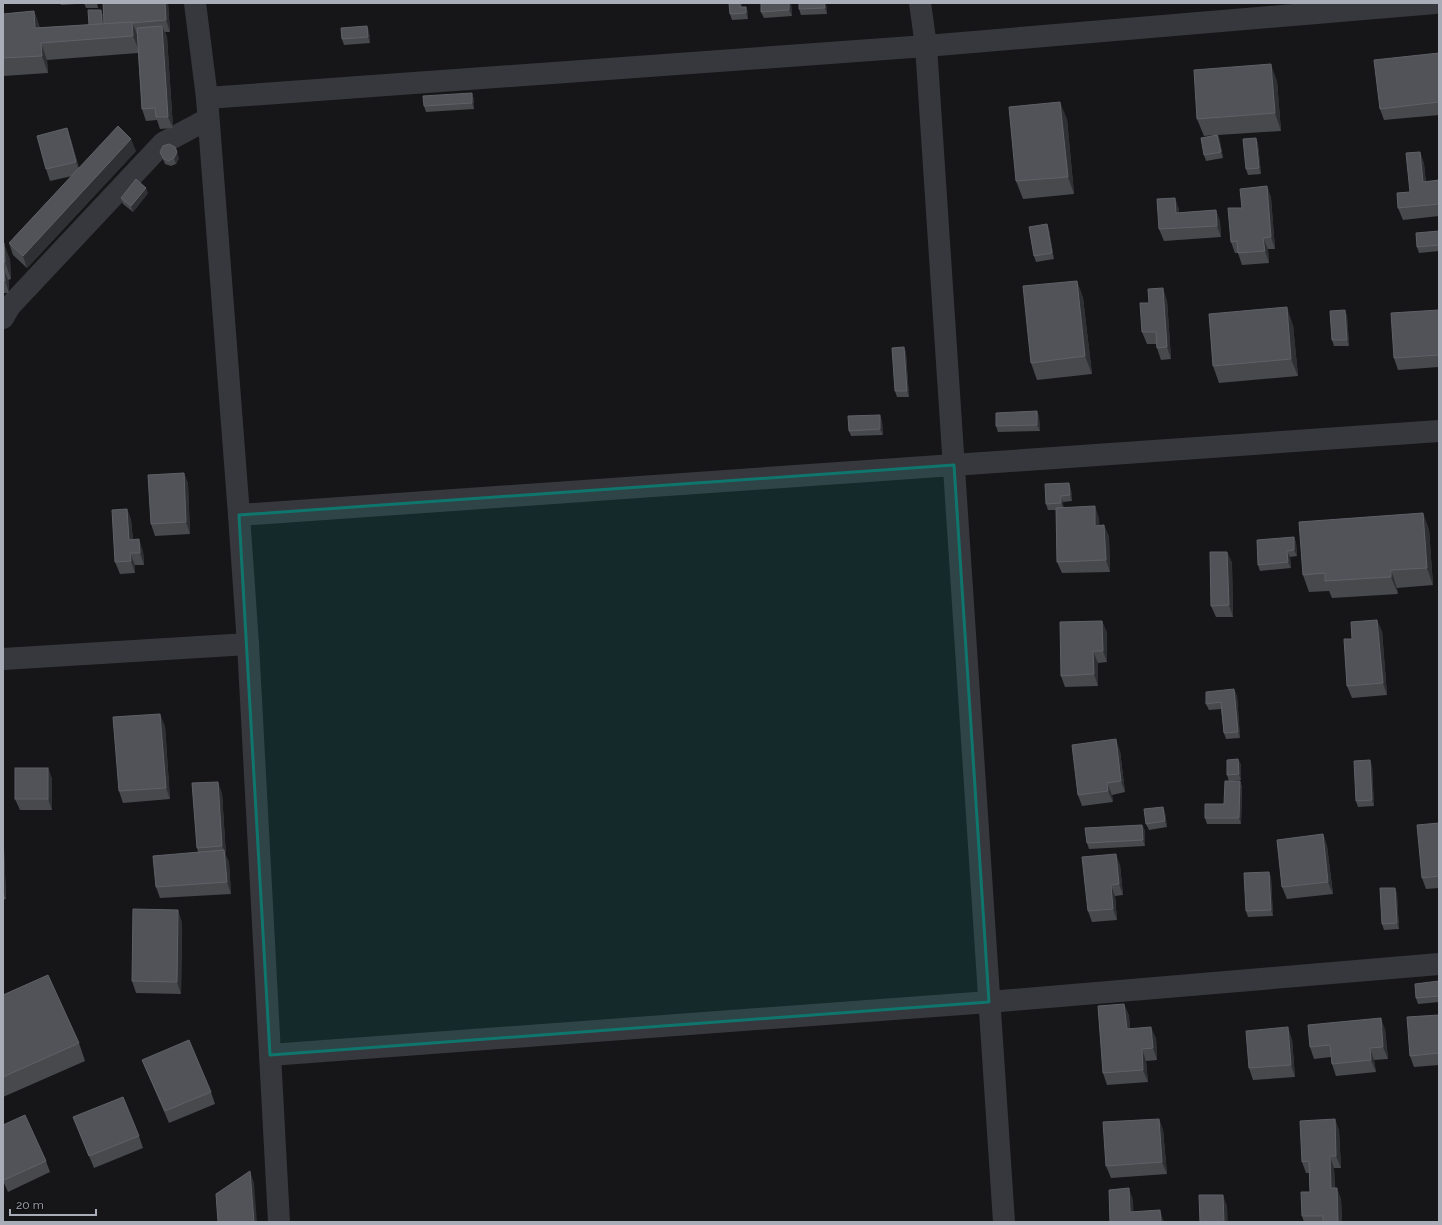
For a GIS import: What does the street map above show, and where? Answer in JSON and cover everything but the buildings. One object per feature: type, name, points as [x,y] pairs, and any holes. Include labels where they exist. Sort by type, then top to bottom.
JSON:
[{"type":"street","points":[[195,3],[208,109],[248,644],[279,1222]]},
{"type":"street","points":[[920,3],[926,46],[1004,1222]]},
{"type":"street","points":[[3,318],[10,306],[163,143],[208,109],[1435,3]]},
{"type":"street","points":[[239,515],[1439,431]]},
{"type":"street","points":[[3,659],[248,644]]},
{"type":"street","points":[[270,1054],[989,1002],[1439,964]]},
{"type":"highlighted area","points":[[954,465],[989,1002],[270,1055],[239,515]]}]
